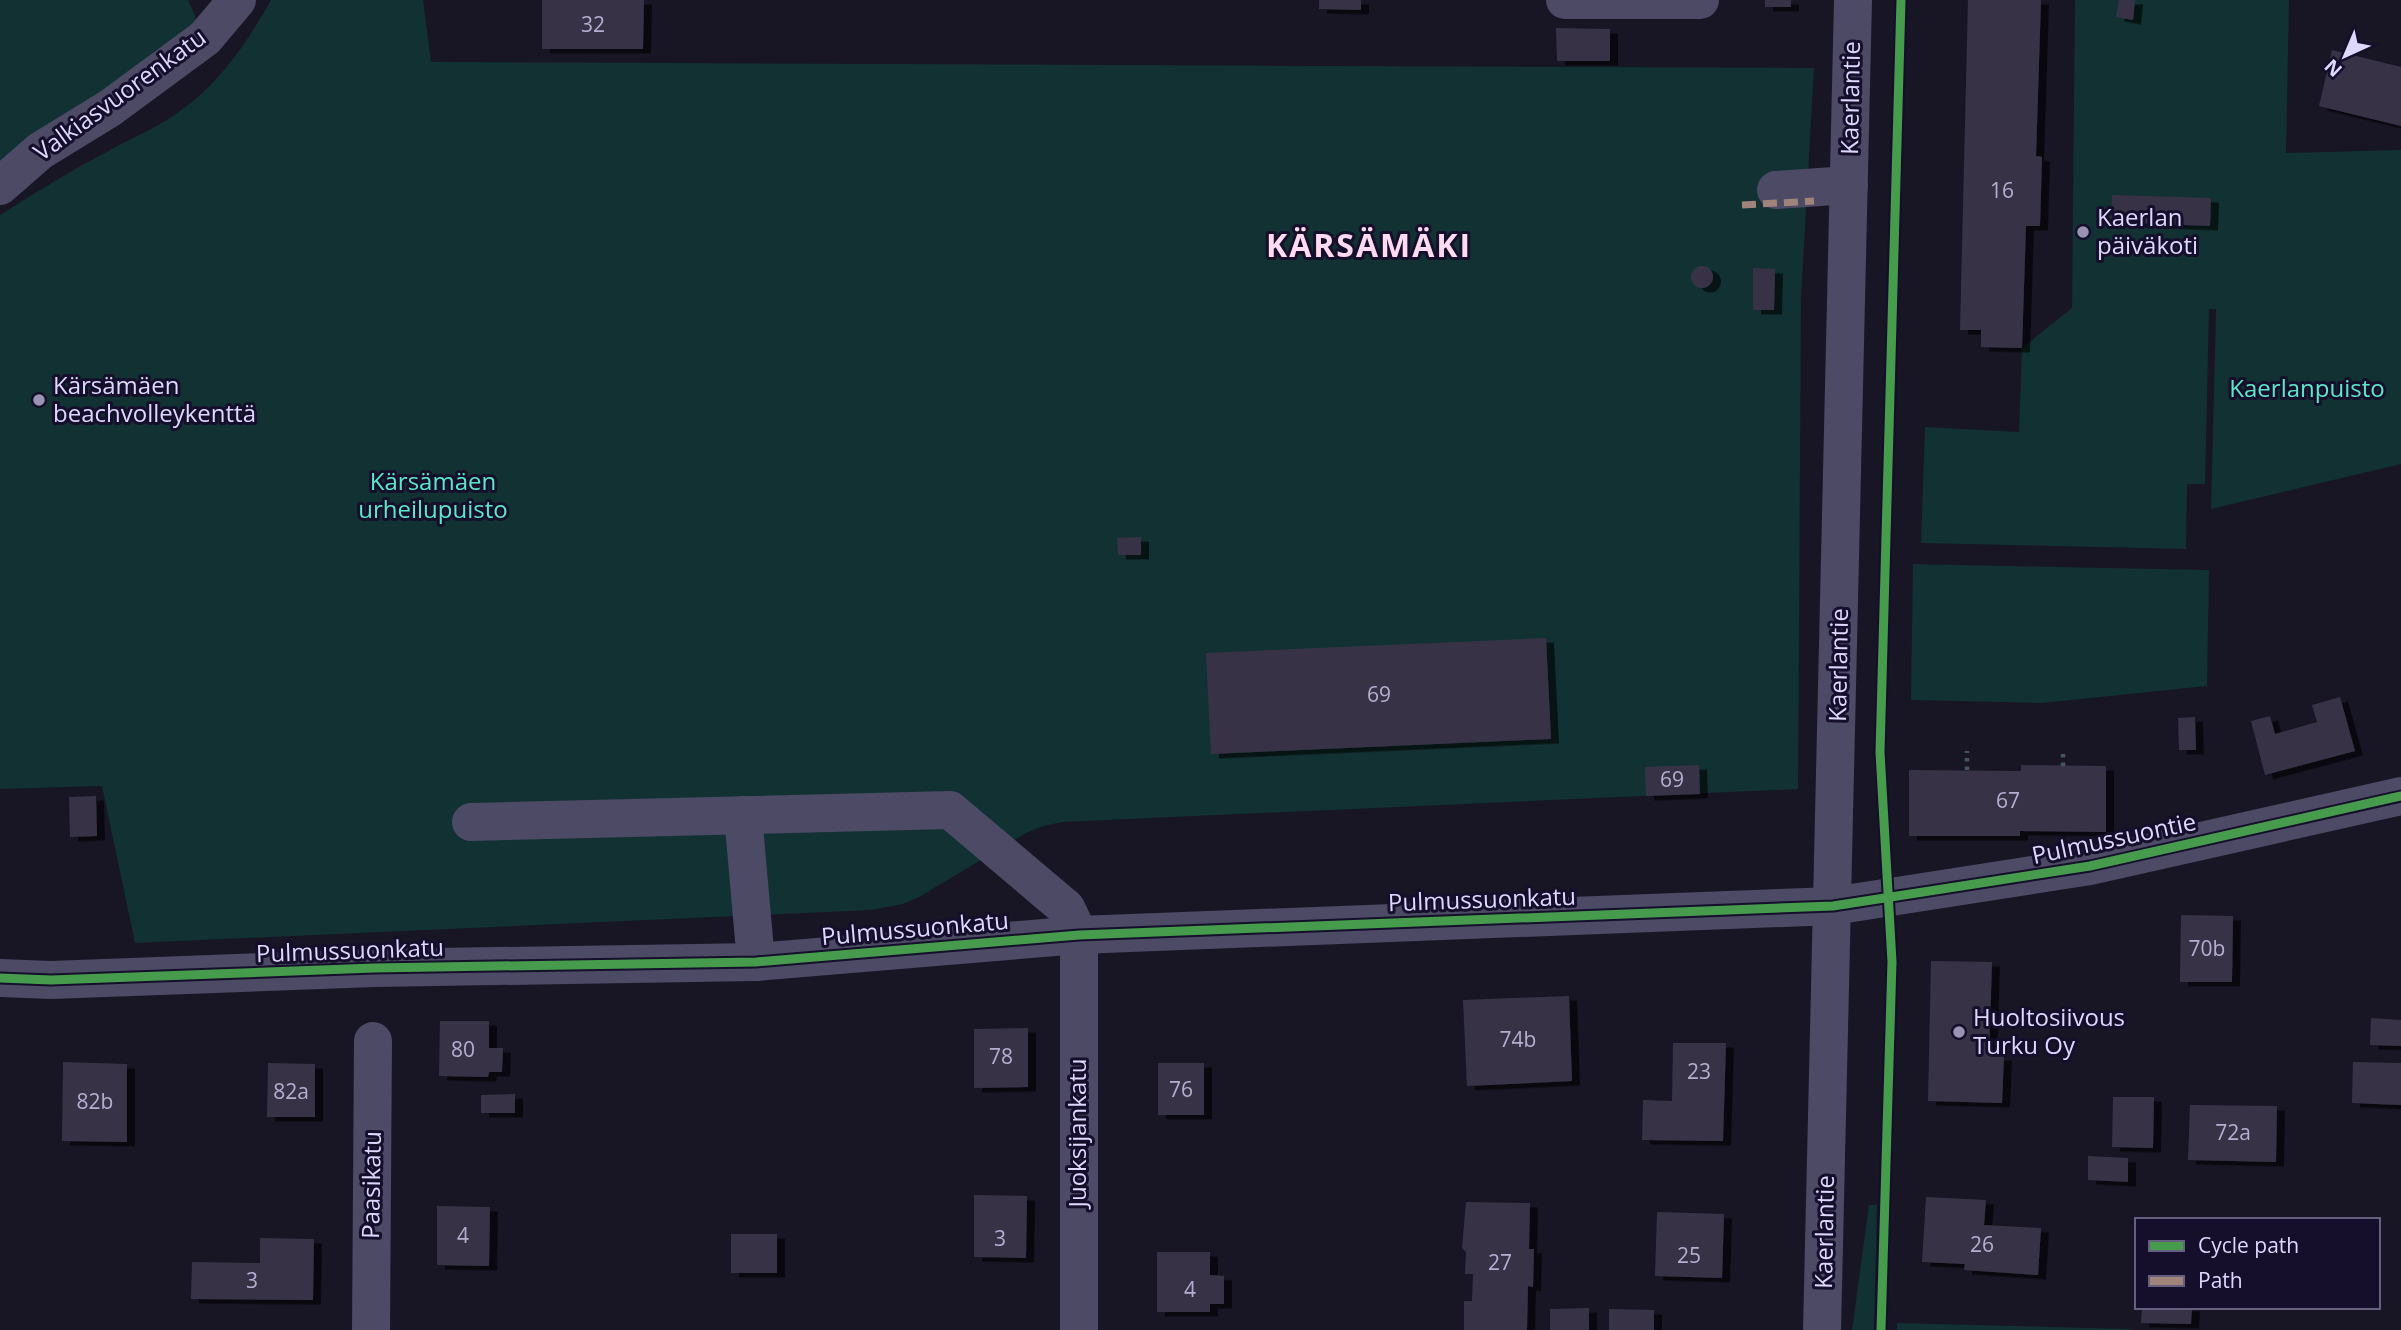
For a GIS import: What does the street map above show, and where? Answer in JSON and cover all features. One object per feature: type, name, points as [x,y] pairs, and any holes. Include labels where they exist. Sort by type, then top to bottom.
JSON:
[{"type":"street","name":"Valkiasvuorenkatu","points":[[0,186],[40,151],[110,108],[205,38],[237,0]]},
{"type":"street","points":[[1565,0],[1700,0]]},
{"type":"street","name":"Kaerlantie","points":[[1822,1330],[1853,0]]},
{"type":"street","points":[[1776,190],[1849,185]]},
{"type":"street","name":"Pulmussuontie","points":[[1833,905],[2091,866],[2401,796]]},
{"type":"street","points":[[471,822],[950,810],[1066,908],[1079,935]]},
{"type":"street","points":[[743,815],[755,962]]},
{"type":"street","name":"Pulmussuonkatu","points":[[0,978],[51,980],[374,968],[755,962],[1079,935],[1833,905]]},
{"type":"street","name":"Juoksijankatu","points":[[1079,935],[1079,1330]]},
{"type":"street","name":"Paasikatu","points":[[371,1330],[373,1041]]},
{"type":"path","points":[[1967,751],[1967,770]]},
{"type":"path","points":[[2063,751],[2063,766]]},
{"type":"green space","points":[[0,0],[188,0],[205,38],[0,173]]},
{"type":"green space","name":"Kärsämäen urheilupuisto","points":[[271,0],[423,0],[431,62],[1814,68],[1801,297],[1798,789],[1063,822],[1026,833],[919,897],[903,904],[871,910],[135,943],[102,786],[0,789],[0,215],[82,165],[160,124],[191,103],[230,63]]},
{"type":"green space","name":"Kaerlan päiväkoti","points":[[2075,0],[2289,0],[2286,153],[2401,150],[2401,464],[2211,509],[2216,309],[2209,309],[2205,484],[2187,484],[2186,549],[1921,543],[1925,427],[2019,432],[2022,348],[2072,308]]},
{"type":"green space","points":[[1913,564],[2209,570],[2207,686],[2042,703],[1911,700]]},
{"type":"green space","points":[[1869,1205],[1877,1205],[1874,1330],[1852,1330]]},
{"type":"green space","points":[[1897,1323],[2131,1329],[2131,1330],[1897,1330]]},
{"type":"building","points":[[542,0],[644,0],[643,49],[542,49]]},
{"type":"building","points":[[1319,0],[1361,0],[1361,10],[1319,9]]},
{"type":"building","points":[[1765,0],[1791,0],[1791,7],[1765,7]]},
{"type":"building","points":[[1968,0],[2041,0],[2036,156],[2042,157],[2040,226],[2026,226],[2022,348],[1981,347],[1981,330],[1960,330]]},
{"type":"building","points":[[2119,0],[2135,0],[2133,20],[2116,17]]},
{"type":"building","points":[[1556,28],[1610,29],[1610,61],[1557,61]]},
{"type":"building","points":[[2332,50],[2401,67],[2401,126],[2319,106]]},
{"type":"building","points":[[2112,195],[2211,198],[2210,226],[2111,222]]},
{"type":"building","points":[[1702,266],[1710,269],[1713,277],[1710,285],[1702,288],[1694,285],[1691,277],[1694,269]]},
{"type":"building","points":[[1753,268],[1775,269],[1774,310],[1753,310]]},
{"type":"building","points":[[1141,537],[1141,555],[1118,555],[1117,538]]},
{"type":"building","points":[[1546,638],[1551,739],[1211,754],[1206,653]]},
{"type":"building","points":[[2340,697],[2355,751],[2265,775],[2251,721],[2270,716],[2275,734],[2317,722],[2312,705]]},
{"type":"building","points":[[2195,717],[2196,750],[2179,750],[2178,718]]},
{"type":"building","points":[[1699,765],[1700,794],[1646,796],[1645,767]]},
{"type":"building","points":[[2021,765],[2106,766],[2106,832],[2020,831],[2020,836],[1909,836],[1909,770],[2021,771]]},
{"type":"building","points":[[96,796],[97,836],[70,837],[69,797]]},
{"type":"building","points":[[2181,915],[2233,916],[2232,982],[2180,982]]},
{"type":"building","points":[[1931,961],[1992,962],[1989,1056],[2004,1056],[2002,1103],[1928,1101]]},
{"type":"building","points":[[1569,996],[1572,1081],[1467,1086],[1463,1000]]},
{"type":"building","points":[[2371,1018],[2401,1020],[2401,1046],[2370,1045]]},
{"type":"building","points":[[440,1021],[489,1021],[489,1048],[503,1048],[502,1072],[489,1072],[488,1077],[439,1076]]},
{"type":"building","points":[[1028,1028],[1028,1087],[974,1088],[974,1029]]},
{"type":"building","points":[[1673,1043],[1726,1043],[1723,1141],[1642,1140],[1643,1100],[1672,1101]]},
{"type":"building","points":[[63,1062],[127,1064],[127,1142],[62,1141]]},
{"type":"building","points":[[2353,1062],[2401,1063],[2401,1105],[2352,1103]]},
{"type":"building","points":[[268,1063],[315,1064],[315,1117],[267,1117]]},
{"type":"building","points":[[1158,1063],[1204,1063],[1204,1115],[1158,1115]]},
{"type":"building","points":[[515,1094],[515,1113],[481,1113],[481,1095]]},
{"type":"building","points":[[2113,1097],[2154,1097],[2153,1148],[2112,1147]]},
{"type":"building","points":[[2190,1105],[2277,1106],[2276,1162],[2188,1160]]},
{"type":"building","points":[[2088,1156],[2128,1158],[2128,1182],[2088,1180]]},
{"type":"building","points":[[974,1195],[1027,1196],[1026,1258],[974,1257]]},
{"type":"building","points":[[1926,1197],[1986,1200],[1984,1225],[2041,1228],[2038,1275],[1964,1270],[1965,1264],[1922,1262]]},
{"type":"building","points":[[1466,1202],[1530,1203],[1529,1249],[1534,1249],[1533,1287],[1528,1286],[1527,1330],[1464,1330],[1464,1301],[1472,1301],[1473,1274],[1465,1274],[1466,1252],[1462,1248]]},
{"type":"building","points":[[437,1206],[490,1207],[489,1266],[437,1265]]},
{"type":"building","points":[[1657,1212],[1724,1214],[1722,1278],[1655,1276]]},
{"type":"building","points":[[731,1234],[777,1234],[777,1273],[731,1273]]},
{"type":"building","points":[[260,1238],[314,1239],[313,1300],[191,1299],[192,1262],[260,1263]]},
{"type":"building","points":[[1157,1252],[1210,1252],[1210,1275],[1224,1276],[1224,1304],[1210,1304],[1210,1312],[1157,1312]]},
{"type":"building","points":[[1589,1308],[1589,1330],[1550,1330],[1550,1309]]},
{"type":"building","points":[[1609,1309],[1654,1310],[1654,1330],[1609,1330]]},
{"type":"building","points":[[2142,1309],[2192,1309],[2191,1324],[2141,1323]]},
{"type":"marked path","points":[[1742,205],[1814,201]]},
{"type":"cycle path","points":[[1881,1330],[1892,962],[1880,752],[1901,0]]},
{"type":"cycle path","points":[[0,978],[51,980],[374,968],[756,962],[1079,935],[1833,906],[2090,866],[2401,796]]},
{"type":"place","name":"Kaerlan päiväkoti","points":[[2083,232]]},
{"type":"place","name":"Kärsämäen beachvolleykenttä","points":[[39,400]]},
{"type":"place","name":"Huoltosiivous Turku Oy","points":[[1959,1032]]},
{"type":"district","name":"KÄRSÄMÄKI","points":[[1369,246]]},
{"type":"park label","name":"Kaerlanpuisto","points":[[2307,389]]}]
